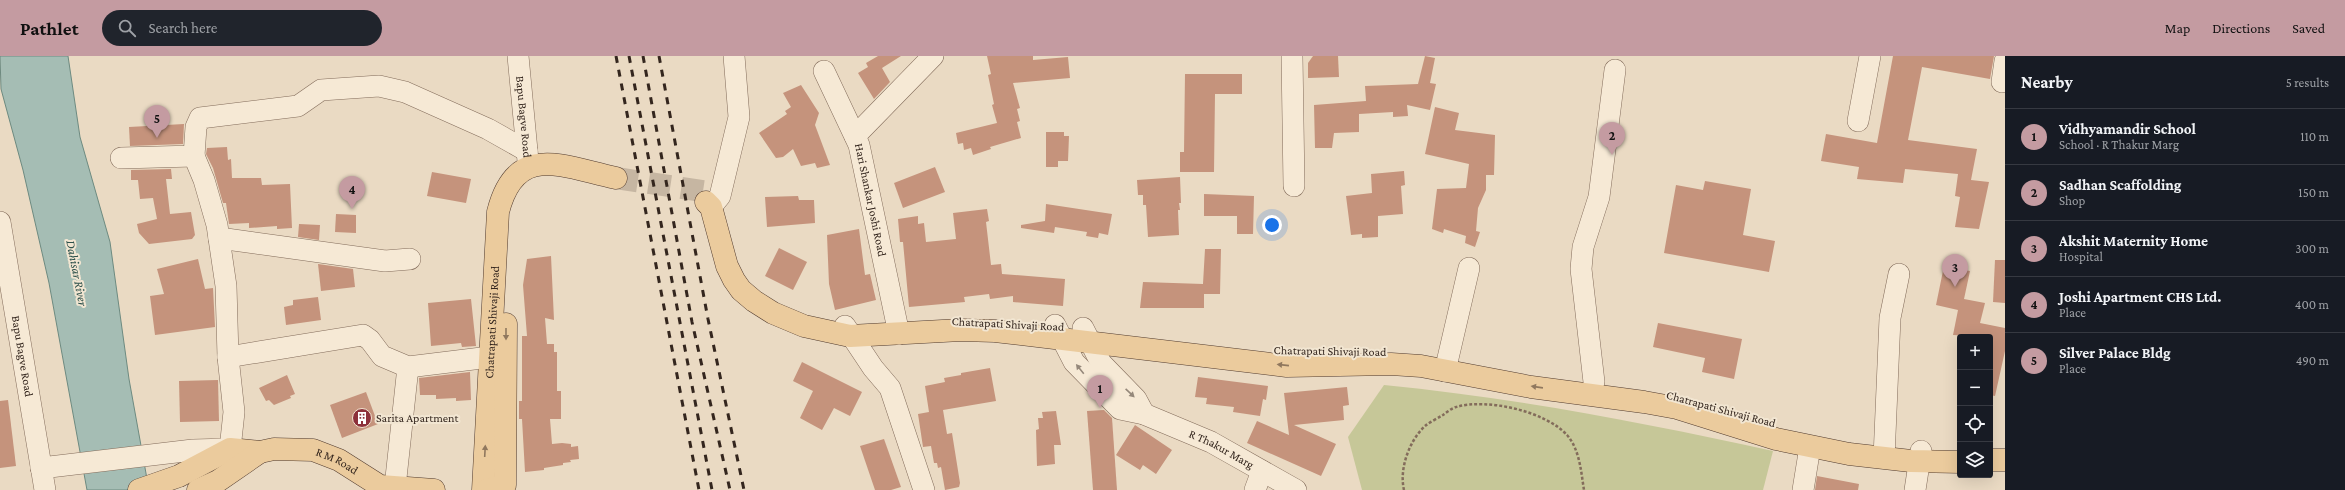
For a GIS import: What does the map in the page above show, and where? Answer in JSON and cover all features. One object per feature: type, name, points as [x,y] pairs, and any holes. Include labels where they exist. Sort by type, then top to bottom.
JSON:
[{"type":"main road","points":[[529,165],[541,174],[615,183]]},
{"type":"main road","name":"Chatrapati Shivaji Road","points":[[483,490],[498,212],[500,202],[512,179],[529,165]]},
{"type":"main road","name":"Chatrapati Shivaji Road","points":[[499,488],[506,219],[514,193],[529,165]]},
{"type":"main road","points":[[713,200],[727,266],[741,290],[754,301],[773,313],[804,326],[848,331],[961,330],[1086,334],[1287,366],[1447,364],[1594,382],[1632,394]]},
{"type":"main road","points":[[1447,364],[1531,386],[1632,394],[1678,402],[1810,447],[1849,454],[1884,452],[1957,462]]},
{"type":"main road","name":"Chatrapati Shivaji Road","points":[[1678,402],[1884,452]]},
{"type":"main road","points":[[139,490],[179,476],[230,449]]},
{"type":"main road","name":"R M Road","points":[[230,449],[260,452],[274,450],[313,450],[339,460],[380,486],[434,490]]},
{"type":"main road","points":[[1993,450],[2005,449]]},
{"type":"main road","points":[[1921,456],[1957,451]]},
{"type":"main road","name":"R M Road","points":[[198,490],[218,485],[260,452]]},
{"type":"main road","points":[[1993,460],[2005,460]]},
{"type":"street","name":"Bapu Bagve Road","points":[[518,56],[529,165]]},
{"type":"street","points":[[713,200],[739,117],[734,56]]},
{"type":"street","points":[[855,136],[933,56]]},
{"type":"street","points":[[1292,56],[1294,186]]},
{"type":"street","points":[[1858,121],[1870,56]]},
{"type":"street","points":[[2002,82],[2005,61]]},
{"type":"street","points":[[1594,382],[1581,269],[1583,246],[1599,197],[1615,70]]},
{"type":"street","name":"Hari Shankar Joshi Road","points":[[824,71],[859,144],[899,330]]},
{"type":"street","points":[[41,468],[194,450],[230,449],[234,412],[228,357],[226,286],[219,238],[204,180],[194,156],[196,126],[200,118],[298,106],[321,90],[379,86],[405,92],[488,129],[529,165]]},
{"type":"street","points":[[121,158],[194,156]]},
{"type":"street","name":"Bapu Bagve Road","points":[[0,222],[45,490]]},
{"type":"street","points":[[219,238],[384,261],[410,260]]},
{"type":"street","points":[[1447,364],[1469,268]]},
{"type":"street","points":[[1884,452],[1890,318],[1900,274]]},
{"type":"street","points":[[848,331],[890,388],[924,490]]},
{"type":"street","name":"R Thakur Marg","points":[[1058,332],[1081,370],[1120,409],[1144,414],[1211,442],[1272,480],[1296,490]]},
{"type":"street","points":[[1086,334],[1101,363],[1136,399],[1144,414]]},
{"type":"street","points":[[228,357],[363,335],[370,340],[382,356],[408,367],[490,357]]},
{"type":"street","points":[[395,487],[408,367]]},
{"type":"street","points":[[1803,490],[1810,447]]},
{"type":"street","points":[[1915,490],[1921,456]]},
{"type":"street","points":[[1255,490],[1272,480]]},
{"type":"path","points":[[1404,490],[1402,481],[1404,465],[1414,442],[1425,426],[1456,407],[1489,405],[1524,410],[1546,419],[1567,436],[1577,455],[1584,490]]},
{"type":"green space","points":[[1384,385],[1433,390],[1580,412],[1773,451],[1763,490],[1362,490],[1348,437]]},
{"type":"water","name":"Dahisar River","points":[[0,56],[68,56],[80,137],[110,242],[129,379],[149,490],[87,490],[49,283],[23,170],[1,89]]},
{"type":"building","points":[[878,56],[901,56],[882,68],[890,82],[874,99],[858,73],[868,67],[866,63]]},
{"type":"building","points":[[987,56],[1033,56],[1033,60],[1068,57],[1070,78],[1013,83],[1020,108],[1017,109],[1020,121],[1017,122],[1021,138],[990,147],[991,149],[973,155],[971,148],[964,150],[963,143],[958,144],[956,133],[997,123],[992,105],[994,104],[988,75],[991,74]]},
{"type":"building","points":[[1313,56],[1338,56],[1339,77],[1308,78],[1308,63]]},
{"type":"building","points":[[1425,56],[1435,58],[1430,83],[1436,84],[1430,110],[1407,105],[1408,116],[1393,117],[1393,112],[1359,114],[1359,132],[1334,133],[1332,148],[1315,148],[1314,105],[1366,101],[1365,86],[1418,84]]},
{"type":"building","points":[[1893,56],[1994,56],[1990,79],[1922,67],[1908,140],[1977,149],[1971,180],[1989,182],[1979,229],[1955,227],[1960,197],[1955,196],[1958,174],[1905,169],[1903,183],[1857,179],[1859,167],[1821,161],[1826,134],[1877,143]]},
{"type":"building","points":[[1185,74],[1242,74],[1242,94],[1215,94],[1214,172],[1180,172],[1180,152],[1184,152]]},
{"type":"building","points":[[801,85],[819,113],[815,125],[830,165],[817,168],[815,163],[801,166],[793,149],[783,157],[776,158],[759,133],[787,114],[785,111],[791,107],[783,93]]},
{"type":"building","points":[[1435,107],[1459,113],[1455,130],[1495,135],[1494,175],[1486,175],[1486,190],[1478,208],[1476,231],[1480,232],[1475,247],[1465,243],[1466,236],[1444,229],[1443,233],[1432,229],[1437,189],[1466,188],[1469,164],[1425,154]]},
{"type":"building","points":[[184,124],[183,144],[130,146],[129,127]]},
{"type":"building","points":[[1046,132],[1064,132],[1064,136],[1069,136],[1068,161],[1058,161],[1058,167],[1046,167]]},
{"type":"building","points":[[227,147],[228,160],[231,159],[232,178],[261,178],[262,185],[290,184],[292,228],[277,229],[277,226],[249,228],[249,223],[229,224],[226,203],[223,203],[213,168],[206,154],[207,148]]},
{"type":"building","points":[[935,167],[945,192],[903,208],[894,183]]},
{"type":"building","points":[[171,169],[172,179],[166,179],[170,214],[191,212],[195,235],[192,239],[149,244],[139,233],[137,224],[157,219],[153,198],[140,199],[138,180],[131,180],[131,170]]},
{"type":"building","points":[[1404,171],[1405,185],[1401,186],[1403,214],[1378,216],[1378,237],[1362,238],[1362,234],[1351,235],[1346,196],[1372,193],[1371,174]]},
{"type":"building","points":[[432,172],[471,179],[466,203],[427,196]]},
{"type":"building","points":[[1180,177],[1181,203],[1179,203],[1180,210],[1178,210],[1179,235],[1148,237],[1146,205],[1143,205],[1143,195],[1138,195],[1137,180]]},
{"type":"building","points":[[1705,181],[1751,189],[1743,235],[1775,241],[1769,272],[1664,253],[1676,185],[1703,190]]},
{"type":"building","points":[[1204,194],[1254,196],[1253,234],[1237,234],[1237,216],[1204,216]]},
{"type":"building","points":[[798,196],[799,200],[814,200],[815,223],[767,227],[765,197]]},
{"type":"building","points":[[1046,204],[1112,214],[1108,235],[1099,233],[1098,238],[1086,236],[1087,232],[1055,227],[1054,233],[1021,228],[1021,225],[1045,221]]},
{"type":"building","points":[[987,209],[989,221],[986,222],[991,265],[1001,264],[1002,274],[1065,279],[1063,306],[1013,302],[1013,296],[990,299],[989,294],[964,297],[965,302],[909,307],[903,242],[900,242],[898,219],[918,216],[918,224],[924,223],[926,242],[956,239],[953,213]]},
{"type":"building","points":[[336,214],[356,215],[356,233],[335,232]]},
{"type":"building","points":[[299,224],[320,225],[319,240],[298,237]]},
{"type":"building","points":[[859,229],[865,275],[870,274],[876,300],[835,310],[829,284],[827,235]]},
{"type":"building","points":[[779,248],[807,262],[793,290],[765,276]]},
{"type":"building","points":[[1205,249],[1221,249],[1220,294],[1204,294],[1204,308],[1140,308],[1143,282],[1203,284]]},
{"type":"building","points":[[551,256],[554,320],[545,318],[547,344],[554,344],[554,352],[557,352],[557,391],[561,391],[561,419],[550,419],[552,444],[562,443],[571,444],[571,447],[578,446],[579,459],[570,460],[571,462],[563,463],[563,465],[544,468],[544,470],[525,472],[522,419],[519,419],[519,401],[522,401],[522,336],[527,336],[523,285],[527,259]]},
{"type":"building","points":[[198,259],[205,289],[213,288],[215,327],[155,335],[150,296],[164,294],[157,269]]},
{"type":"building","points":[[1995,260],[2005,260],[2005,303],[1993,302]]},
{"type":"building","points":[[318,264],[353,269],[355,287],[321,291]]},
{"type":"building","points":[[1944,266],[1970,271],[1964,299],[1985,303],[1980,323],[2005,328],[2005,351],[1995,396],[1993,396],[1993,334],[1953,335],[1958,310],[1936,305]]},
{"type":"building","points":[[318,297],[321,320],[286,325],[284,307],[293,305],[293,300]]},
{"type":"building","points":[[471,299],[476,346],[462,347],[461,343],[431,346],[428,303]]},
{"type":"building","points":[[1658,323],[1742,339],[1734,379],[1702,372],[1705,358],[1653,347]]},
{"type":"building","points":[[802,362],[862,392],[850,416],[834,408],[822,430],[800,418],[813,391],[793,381]]},
{"type":"building","points":[[990,368],[996,401],[943,410],[947,434],[952,433],[960,483],[959,487],[945,490],[941,467],[938,468],[937,463],[934,463],[931,446],[923,447],[918,414],[929,412],[925,386],[945,382],[944,378],[961,375],[961,373]]},
{"type":"building","points":[[470,372],[471,400],[456,401],[456,398],[436,399],[436,395],[420,395],[419,378]]},
{"type":"building","points":[[287,375],[295,394],[290,396],[291,398],[274,405],[269,400],[266,401],[259,388]]},
{"type":"building","points":[[1198,377],[1268,386],[1266,400],[1263,399],[1260,416],[1233,412],[1234,407],[1206,404],[1207,398],[1195,397]]},
{"type":"building","points":[[218,380],[219,421],[180,422],[179,381]]},
{"type":"building","points":[[1347,387],[1349,405],[1343,406],[1344,420],[1294,425],[1336,444],[1321,476],[1247,443],[1257,421],[1289,435],[1284,393]]},
{"type":"building","name":"Sarita Apartment","points":[[366,392],[378,424],[342,438],[330,405]]},
{"type":"building","points":[[8,400],[16,466],[0,468],[0,401]]},
{"type":"building","points":[[1104,410],[1112,418],[1117,490],[1093,490],[1087,411]]},
{"type":"building","points":[[1056,411],[1061,445],[1054,445],[1055,464],[1037,466],[1036,430],[1039,429],[1038,418],[1043,418],[1042,412]]},
{"type":"building","points":[[1135,425],[1172,450],[1156,474],[1143,465],[1140,470],[1116,455]]},
{"type":"building","points":[[884,439],[901,487],[891,490],[875,490],[860,446]]},
{"type":"building","points":[[1817,476],[1859,484],[1858,490],[1815,490]]},
{"type":"tunnel","points":[[616,178],[715,193]]},
{"type":"railway","points":[[616,56],[699,490]]},
{"type":"railway","points":[[629,56],[712,490]]},
{"type":"railway","points":[[643,56],[692,322],[730,490]]},
{"type":"railway","points":[[659,56],[708,319],[744,490]]},
{"type":"place","name":"Silver Palace Bldg","points":[[157,138]]},
{"type":"place","name":"Sadhan Scaffolding","points":[[1612,155]]},
{"type":"place","name":"Joshi Apartment CHS Ltd.","points":[[352,209]]},
{"type":"place","name":"Akshit Maternity Home","points":[[1955,287]]},
{"type":"place","name":"Vidhyamandir School","points":[[1100,408]]},
{"type":"place","name":"Sarita Apartment","points":[[362,418]]}]
